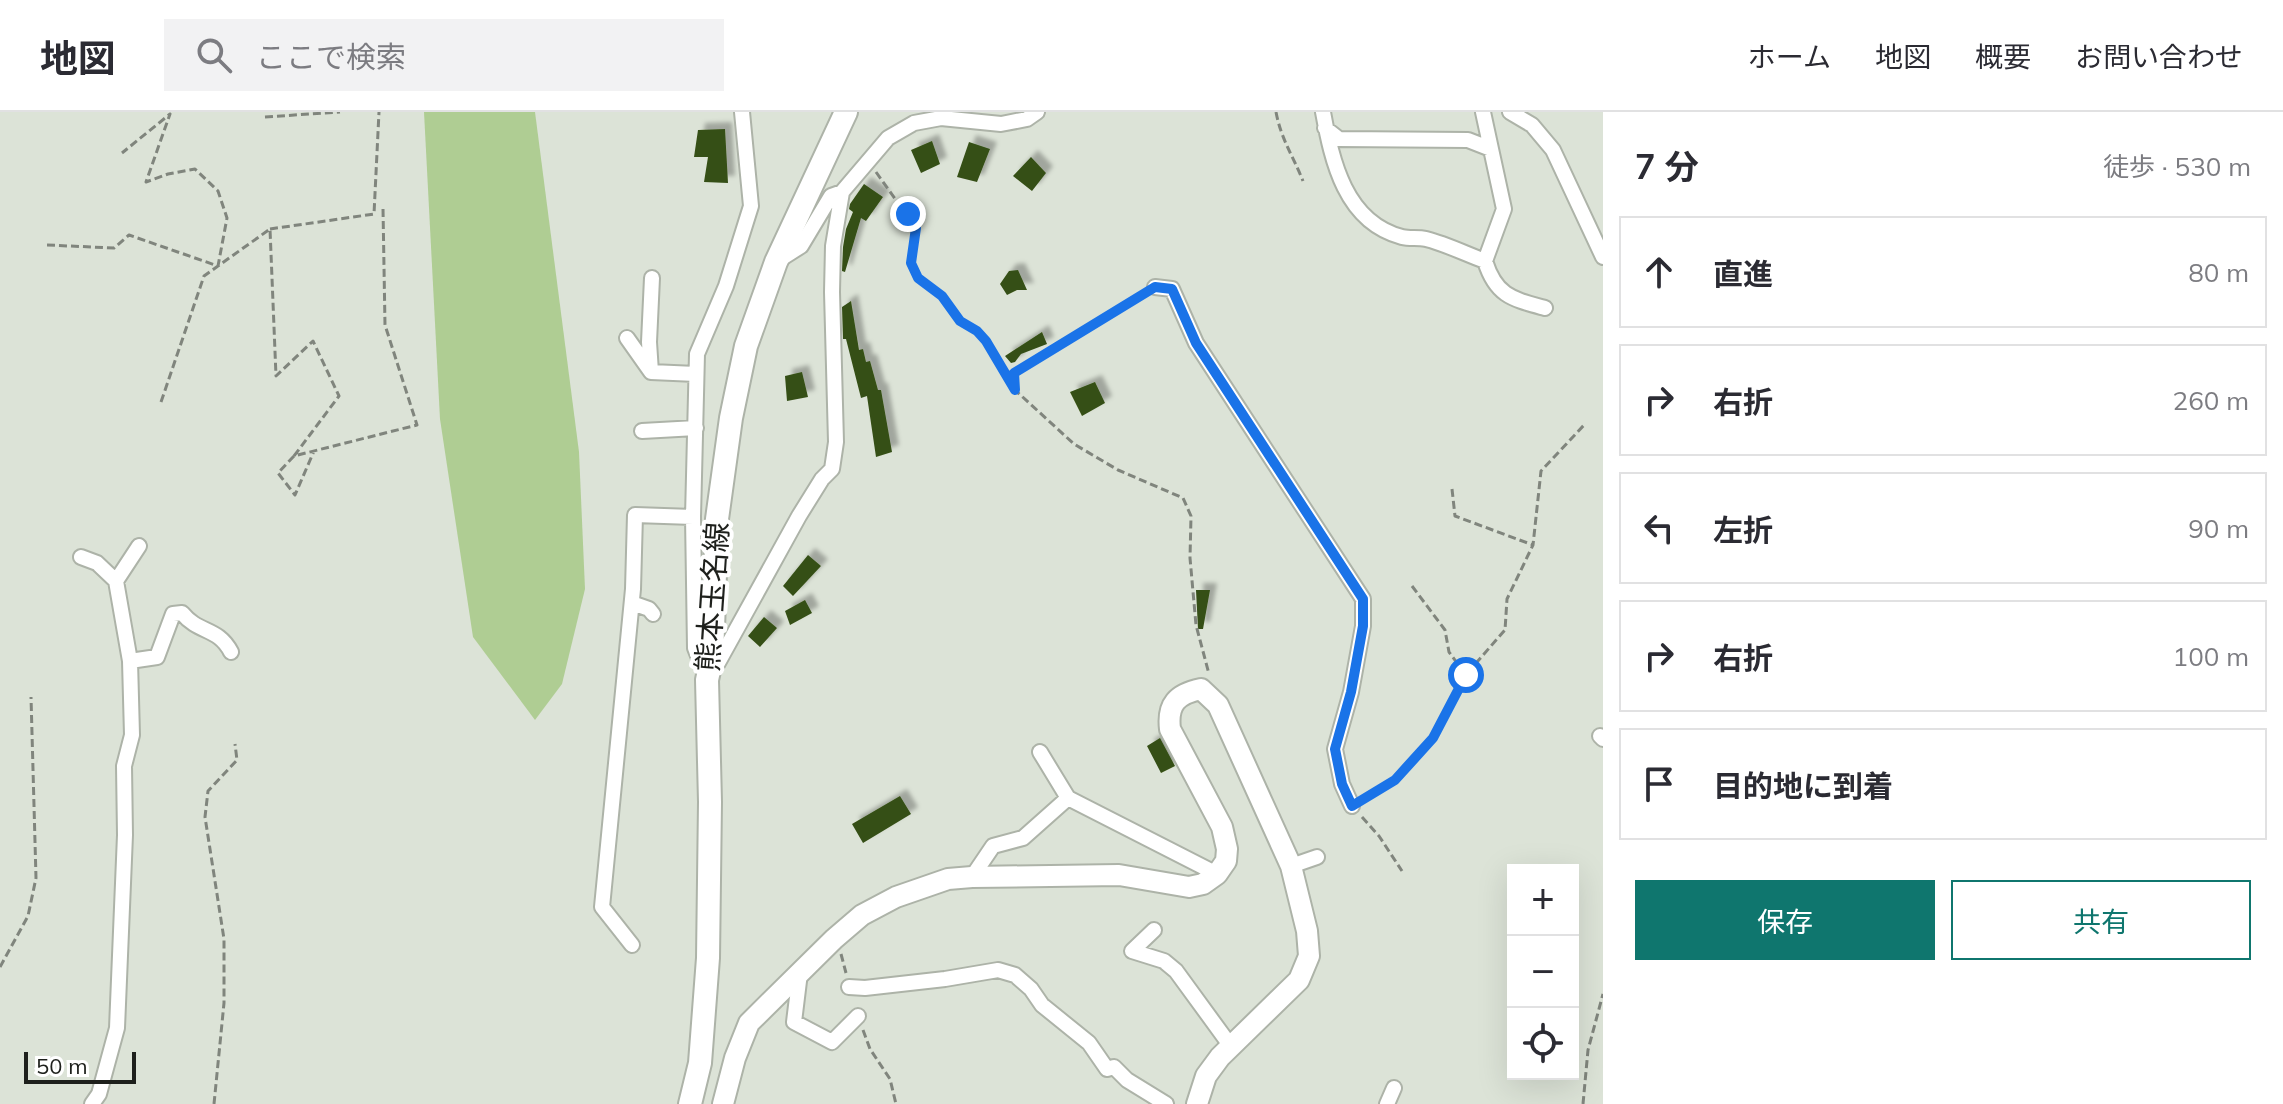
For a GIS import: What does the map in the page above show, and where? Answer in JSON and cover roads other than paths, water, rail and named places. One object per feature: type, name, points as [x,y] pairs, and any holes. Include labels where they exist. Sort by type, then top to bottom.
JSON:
[{"type":"main road","name":"熊本玉名線","points":[[690,1104],[700,1063],[708,958],[710,802],[707,680],[712,656],[717,519],[731,418],[746,346],[776,262],[799,207],[846,112]]},
{"type":"street","points":[[707,680],[695,648],[693,517],[697,354],[726,286],[751,206],[742,112]]},
{"type":"street","points":[[707,680],[731,643],[799,516],[822,479],[832,469],[836,442],[833,246],[842,192],[888,138],[914,123],[941,118],[1001,124],[1027,119],[1037,112]]},
{"type":"street","points":[[1323,112],[1331,156],[1342,188],[1359,209],[1381,228],[1402,237],[1424,238],[1485,261]]},
{"type":"street","points":[[1483,112],[1504,209],[1485,261],[1491,280],[1510,299],[1545,308]]},
{"type":"street","points":[[1510,112],[1532,125],[1553,150],[1603,257]]},
{"type":"street","points":[[1325,128],[1339,139],[1468,140],[1491,149]]},
{"type":"street","points":[[776,262],[801,246],[831,196],[842,192]]},
{"type":"street","points":[[651,372],[652,278]]},
{"type":"street","points":[[1155,287],[1172,289],[1196,343],[1363,599],[1363,626],[1351,692],[1335,749],[1342,784],[1352,806]]},
{"type":"street","points":[[627,338],[651,372]]},
{"type":"street","points":[[651,372],[696,374]]},
{"type":"street","points":[[642,431],[696,428]]},
{"type":"street","points":[[632,945],[602,907],[632,603],[635,515],[693,517]]},
{"type":"street","points":[[116,581],[139,546]]},
{"type":"street","points":[[81,557],[97,563],[116,581],[130,661],[132,735],[124,766],[125,835],[117,1028],[99,1094],[92,1104]]},
{"type":"street","points":[[632,603],[649,609],[653,614]]},
{"type":"street","points":[[130,661],[157,657],[173,614],[182,613],[191,624],[225,640],[231,652]]},
{"type":"street","points":[[723,1104],[735,1058],[749,1023],[862,915],[896,897],[948,879],[972,877],[1119,875],[1189,887],[1203,884],[1217,874],[1226,861],[1222,827],[1170,729],[1169,716],[1174,701],[1186,692],[1201,689],[1218,705],[1291,866],[1307,931],[1309,956],[1299,980],[1230,1045],[1206,1076],[1197,1104]]},
{"type":"street","points":[[1040,752],[1068,798],[1217,874]]},
{"type":"street","points":[[972,877],[993,846],[1023,838],[1068,798]]},
{"type":"street","points":[[1291,866],[1317,857]]},
{"type":"street","points":[[1154,930],[1132,951],[1164,961],[1176,971],[1230,1045]]},
{"type":"street","points":[[849,987],[918,982],[998,970],[1015,975],[1031,989],[1042,1005],[1089,1043],[1107,1069],[1114,1067],[1127,1080],[1166,1104]]},
{"type":"street","points":[[800,973],[794,1022],[832,1042],[858,1016]]},
{"type":"street","points":[[1387,1104],[1394,1088]]}]
